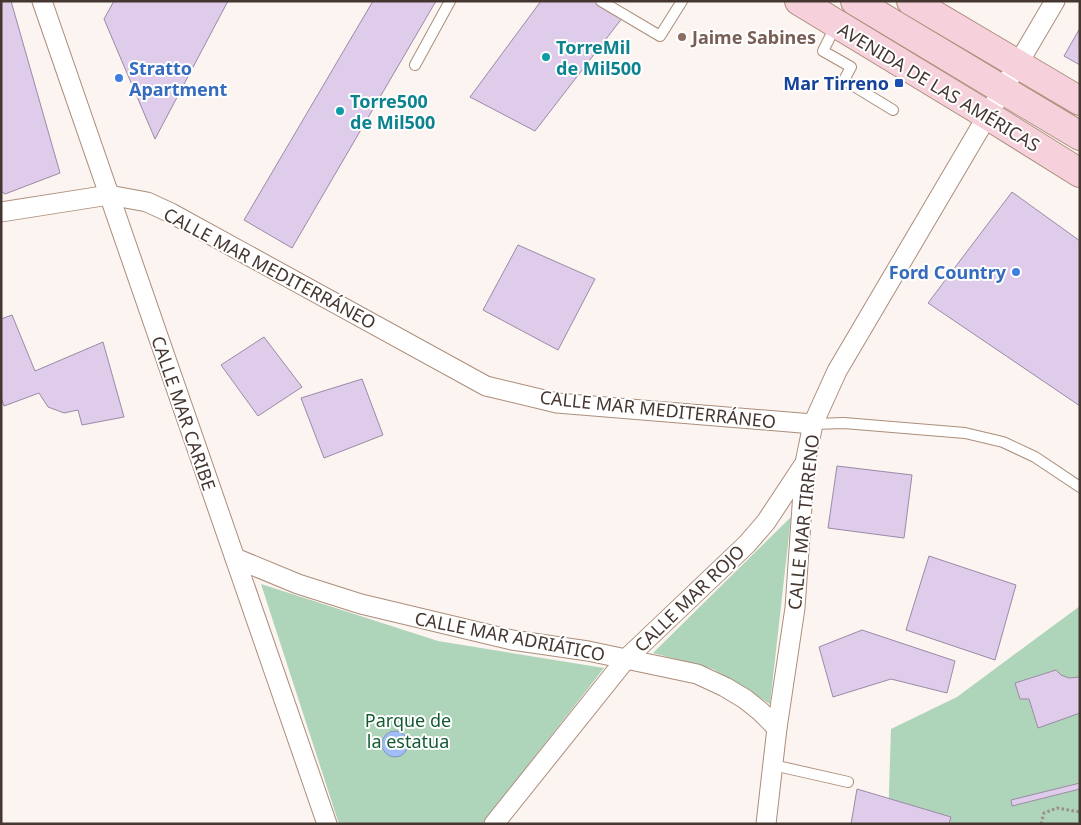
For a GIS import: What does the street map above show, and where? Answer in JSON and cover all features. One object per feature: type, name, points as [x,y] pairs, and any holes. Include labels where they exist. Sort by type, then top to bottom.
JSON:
[{"type":"main road","name":"AVENIDA DE LAS AMÉRICAS","points":[[799,1],[1080,173]]},
{"type":"main road","name":"AVENIDA DE LAS AMÉRICAS","points":[[855,1],[1080,136]]},
{"type":"main road","points":[[911,1],[1080,101]]},
{"type":"street","name":"CALLE MAR TIRRENO","points":[[766,824],[777,728],[795,608],[805,463],[813,424],[837,371],[1055,1]]},
{"type":"street","name":"CALLE MAR CARIBE","points":[[48,6],[109,195],[326,824]]},
{"type":"street","name":"CALLE MAR MEDITERRÁNEO","points":[[1,212],[109,195],[147,202],[171,213],[486,386],[557,403],[813,424]]},
{"type":"street","name":"CALLE MAR ROJO","points":[[494,824],[626,659],[766,522],[805,463]]},
{"type":"street","name":"CALLE MAR ADRIÁTICO","points":[[234,558],[298,584],[361,604],[512,640],[588,651],[697,674],[725,687],[745,700],[760,711],[777,728]]},
{"type":"lane","points":[[415,65],[450,1]]},
{"type":"lane","points":[[601,1],[660,36],[682,1]]},
{"type":"lane","points":[[836,24],[823,51],[851,67],[844,80],[893,110]]},
{"type":"lane","name":"CALLE MAR MEDITERRÁNEO","points":[[813,424],[844,423],[965,433],[1003,442],[1035,457],[1080,487]]},
{"type":"lane","points":[[773,765],[848,782]]},
{"type":"path","points":[[1042,824],[1044,813],[1057,808],[1080,812]]},
{"type":"green space","points":[[791,517],[770,704],[713,669],[653,653]]},
{"type":"green space","name":"Parque de la estatua","points":[[261,584],[438,641],[604,668],[482,824],[339,824]]},
{"type":"green space","points":[[1080,606],[1080,824],[888,824],[891,729],[957,697]]},
{"type":"water","points":[[395,731],[404,735],[408,744],[404,753],[395,757],[386,753],[382,744],[386,735]]},
{"type":"building","points":[[1,1],[11,1],[60,173],[5,194],[1,191]]},
{"type":"building","points":[[114,1],[228,1],[155,139],[104,19]]},
{"type":"building","name":"Torre500 de Mil500","points":[[373,1],[436,1],[292,248],[244,220]]},
{"type":"building","name":"TorreMil de Mil500","points":[[541,1],[595,1],[623,17],[535,131],[470,97]]},
{"type":"building","points":[[1080,28],[1080,65],[1064,56]]},
{"type":"building","name":"Ford Country","points":[[1012,192],[1080,241],[1080,406],[928,303]]},
{"type":"building","points":[[518,245],[595,279],[558,350],[483,310]]},
{"type":"building","points":[[12,315],[35,371],[103,342],[124,417],[82,425],[78,410],[64,413],[48,407],[39,393],[4,406],[1,397],[1,319]]},
{"type":"building","points":[[264,337],[302,387],[258,416],[221,365]]},
{"type":"building","points":[[362,379],[383,435],[324,458],[301,398]]},
{"type":"building","points":[[837,466],[912,475],[904,538],[828,528]]},
{"type":"building","points":[[929,556],[1016,585],[995,660],[906,630]]},
{"type":"building","points":[[862,630],[955,661],[947,693],[891,679],[833,697],[819,647]]},
{"type":"building","points":[[1056,670],[1061,675],[1069,678],[1080,677],[1080,713],[1038,728],[1029,699],[1020,699],[1015,683]]},
{"type":"building","points":[[1080,783],[1080,789],[1012,806],[1011,800]]},
{"type":"building","points":[[857,789],[951,817],[949,824],[851,824]]},
{"type":"place","name":"Jaime Sabines","points":[[682,37]]},
{"type":"place","name":"TorreMil de Mil500","points":[[546,57]]},
{"type":"place","name":"Stratto Apartment","points":[[119,78]]},
{"type":"place","name":"Mar Tirreno","points":[[899,83]]},
{"type":"place","name":"Torre500 de Mil500","points":[[340,111]]},
{"type":"place","name":"Ford Country","points":[[1016,272]]}]
